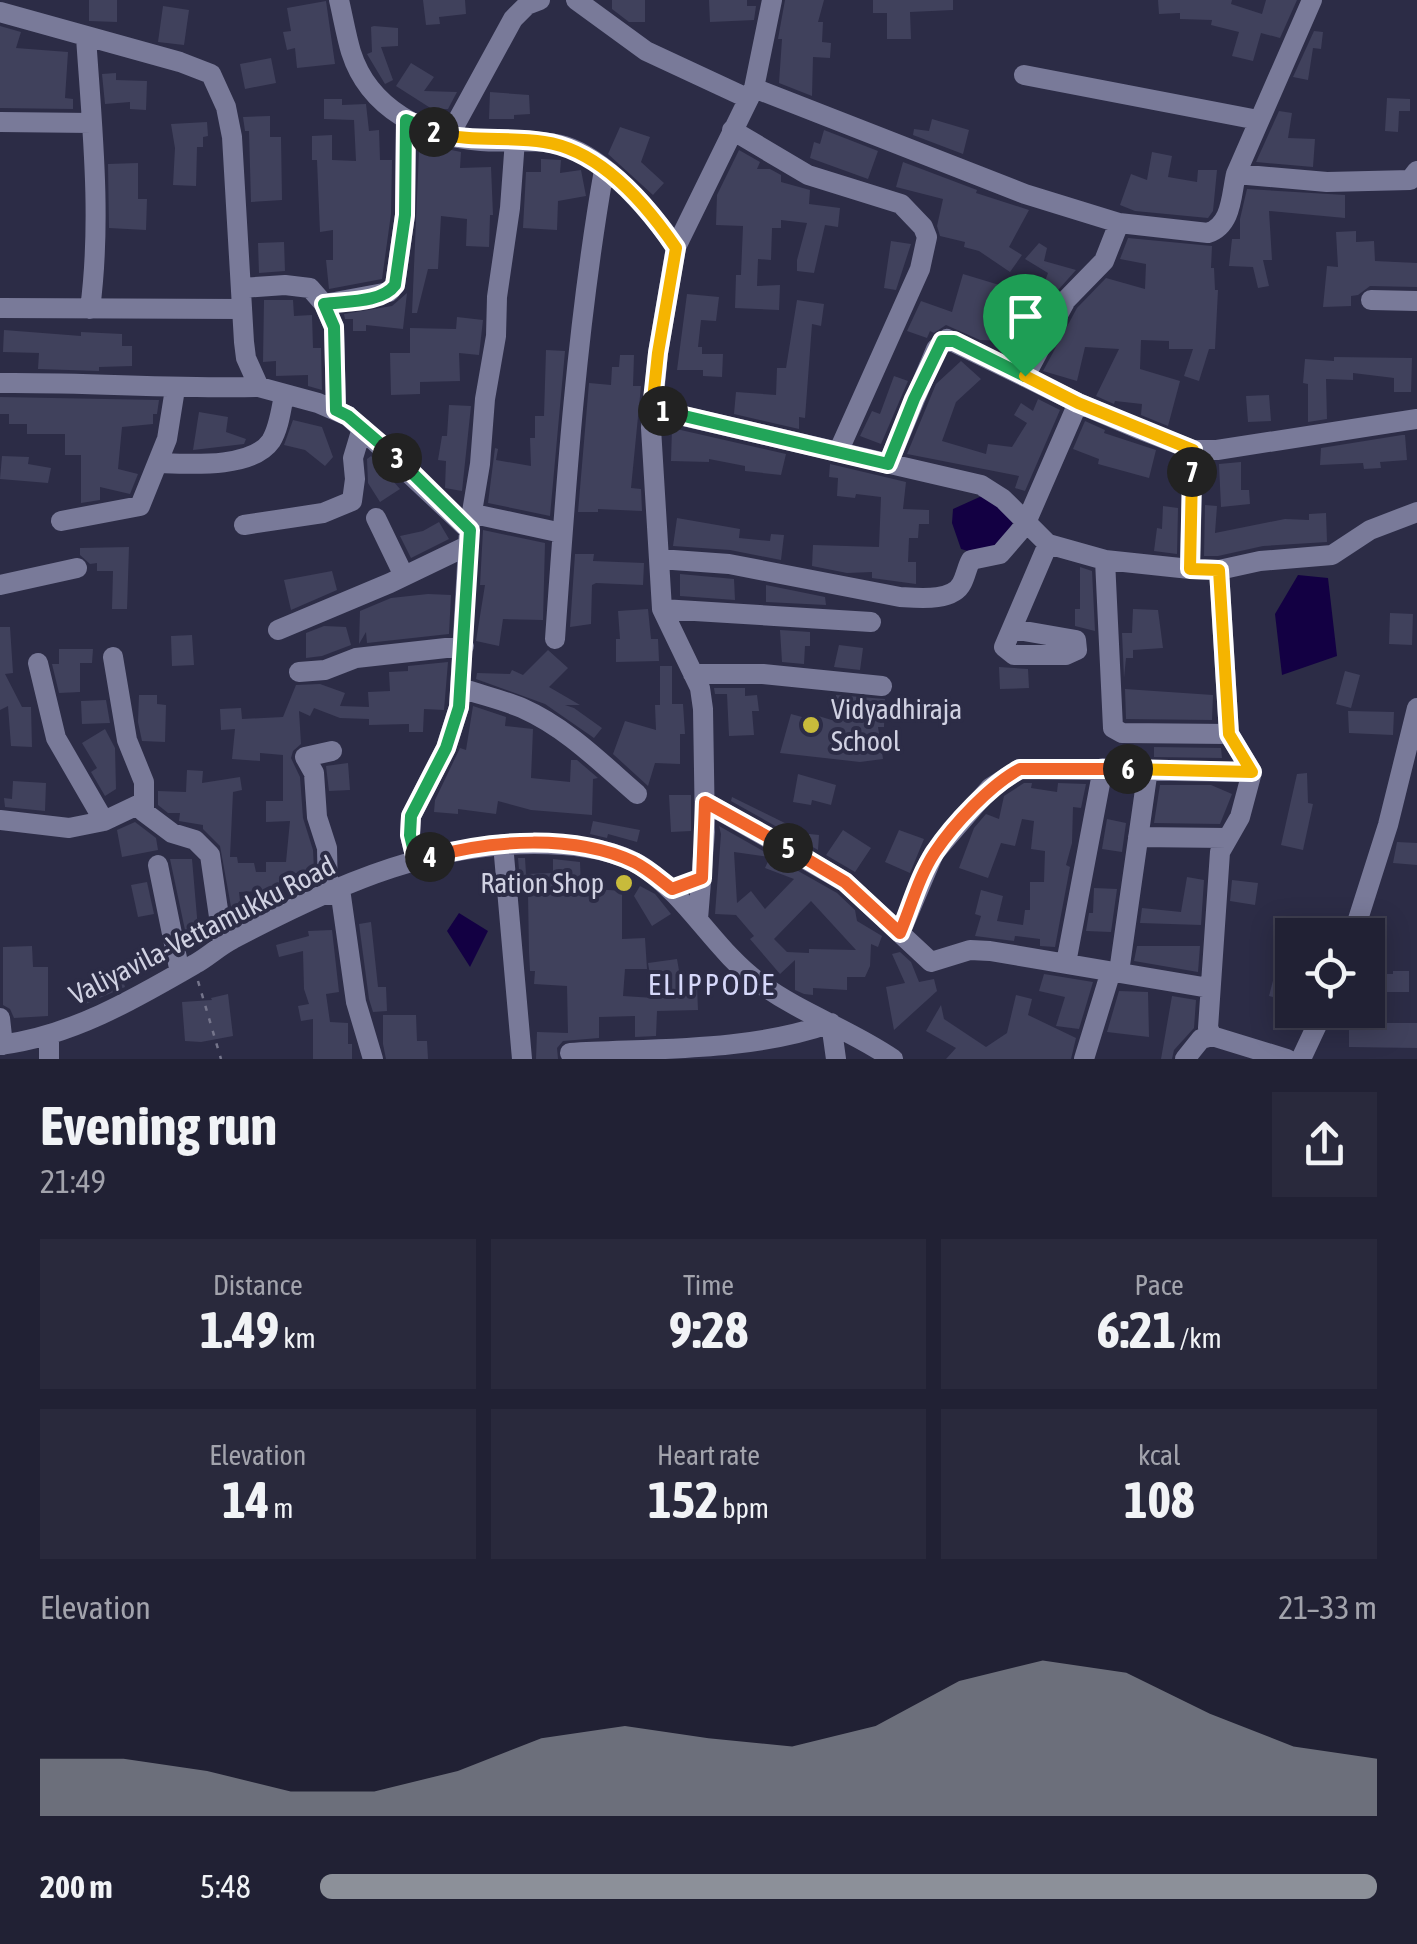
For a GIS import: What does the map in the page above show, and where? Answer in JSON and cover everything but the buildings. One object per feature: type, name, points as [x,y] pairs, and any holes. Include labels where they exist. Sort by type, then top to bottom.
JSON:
[{"type":"street","points":[[339,0],[351,54],[363,77],[376,96],[406,120],[449,136],[568,147],[604,170],[639,201],[676,248]]},
{"type":"street","points":[[449,136],[513,19],[528,4],[540,0]]},
{"type":"street","points":[[576,0],[646,51],[750,93],[1025,194],[1119,223],[1208,233],[1220,229],[1227,218],[1236,174],[1312,0]]},
{"type":"street","points":[[698,919],[705,802],[703,708],[693,674],[662,610],[650,428],[676,248],[750,93],[772,0]]},
{"type":"street","points":[[13,10],[86,37],[212,74],[226,107],[232,137],[246,358],[260,387]]},
{"type":"street","points":[[86,37],[92,124],[94,278],[90,308]]},
{"type":"street","points":[[1024,75],[1258,120]]},
{"type":"street","points":[[324,304],[377,297],[395,285],[405,215],[406,120]]},
{"type":"street","points":[[0,122],[92,124]]},
{"type":"street","points":[[732,130],[808,175],[901,204],[923,227],[927,237],[920,269],[838,450]]},
{"type":"street","points":[[416,860],[410,835],[411,816],[446,748],[461,688],[471,530],[496,336],[515,140]]},
{"type":"street","points":[[555,638],[596,203],[604,170]]},
{"type":"street","points":[[1236,174],[1327,182],[1395,182],[1410,180],[1417,171]]},
{"type":"street","points":[[1025,376],[1066,300],[1104,260],[1119,223]]},
{"type":"street","points":[[0,308],[90,308],[241,298],[285,285],[310,288],[324,304],[334,327],[336,410]]},
{"type":"street","points":[[1371,300],[1417,301]]},
{"type":"street","points":[[888,464],[942,341],[954,341],[1078,403],[1193,450],[1217,450],[1417,419]]},
{"type":"street","points":[[0,383],[88,383],[175,389],[260,387],[336,410],[362,428],[471,530]]},
{"type":"street","points":[[60,522],[140,506],[166,439],[175,389]]},
{"type":"street","points":[[158,463],[228,462],[265,447],[277,428],[284,395]]},
{"type":"street","points":[[659,560],[728,564],[885,595],[928,598],[959,588],[971,560],[1000,554],[1025,524],[1078,403]]},
{"type":"street","points":[[652,409],[981,485],[1003,499],[1048,544],[1105,560],[1219,570],[1260,561],[1332,556],[1370,530],[1417,512]]},
{"type":"street","points":[[244,525],[323,513],[352,501],[352,458],[362,428]]},
{"type":"street","points":[[1190,569],[1193,450]]},
{"type":"street","points":[[376,518],[404,576]]},
{"type":"street","points":[[278,630],[404,576],[471,530],[562,533]]},
{"type":"street","points":[[1008,638],[1048,544]]},
{"type":"street","points":[[1105,560],[1113,728],[1122,733],[1229,734]]},
{"type":"street","points":[[0,585],[77,568]]},
{"type":"street","points":[[1212,1036],[1208,1028],[1209,988],[1220,852],[1244,806],[1252,772],[1229,734],[1219,570]]},
{"type":"street","points":[[662,610],[871,622]]},
{"type":"street","points":[[299,672],[325,670],[356,658],[464,646]]},
{"type":"street","points":[[113,657],[127,740],[144,782],[144,812],[164,828],[195,840],[210,855],[223,944]]},
{"type":"street","points":[[38,664],[56,738],[104,820]]},
{"type":"street","points":[[693,674],[764,674],[882,686]]},
{"type":"street","points":[[461,688],[521,708],[551,723],[637,794]]},
{"type":"street","points":[[1358,918],[1388,825],[1417,708]]},
{"type":"street","points":[[332,751],[305,757],[314,774],[317,816],[327,848],[356,1002],[373,1059]]},
{"type":"street","points":[[1066,962],[1102,768]]},
{"type":"street","points":[[900,933],[934,853],[990,788],[1020,769],[1252,772]]},
{"type":"street","points":[[1084,1059],[1115,972],[1148,769]]},
{"type":"street","points":[[0,820],[70,828],[104,820],[144,802]]},
{"type":"street","points":[[705,802],[845,882],[932,962],[970,950],[1066,962],[1209,988]]},
{"type":"street","points":[[1138,837],[1227,838]]},
{"type":"street","points":[[503,844],[522,1059]]},
{"type":"street","name":"Valiyavila-Vettamukku Road","points":[[1,1045],[49,1036],[99,1016],[286,911],[416,860],[460,848],[503,844],[584,847],[639,864],[672,889],[745,972],[791,1004],[893,1059]]},
{"type":"street","points":[[158,866],[186,969]]},
{"type":"street","points":[[672,889],[702,878]]},
{"type":"street","points":[[0,1018],[1,1045]]},
{"type":"street","points":[[570,1053],[718,1044],[812,1030],[830,1023],[836,1059]]},
{"type":"street","points":[[1302,1059],[1316,1028]]},
{"type":"street","points":[[49,1036],[49,1059]]},
{"type":"street","points":[[1185,1059],[1201,1039],[1212,1036],[1287,1059]]},
{"type":"path","points":[[186,969],[221,1059]]},
{"type":"shaded area","points":[[984,495],[1016,517],[998,550],[978,554],[961,549],[952,523],[953,509]]},
{"type":"shaded area","points":[[1298,575],[1328,578],[1337,656],[1282,675],[1275,614]]},
{"type":"shaded area","points":[[459,913],[488,931],[470,967],[447,931]]},
{"type":"place","name":"Vidyadhiraja School","points":[[811,725]]},
{"type":"place","name":"Ration Shop","points":[[624,883]]},
{"type":"district","name":"ELIPPODE","points":[[712,984]]},
{"type":"route","points":[[406,120],[449,136],[482,141],[542,141],[568,147],[604,170],[658,221],[676,248],[652,409],[888,464],[942,341],[954,341],[1025,376],[1078,403],[1193,450],[1190,569],[1219,570],[1229,734],[1252,772],[1020,769],[990,788],[934,853],[900,933],[845,882],[705,802],[702,878],[682,887],[672,889],[639,864],[584,847],[503,844],[460,848],[416,860],[410,835],[411,816],[446,748],[459,707],[470,530],[382,444],[336,410],[334,327],[324,304],[377,297],[395,285],[405,215],[406,120]]}]
